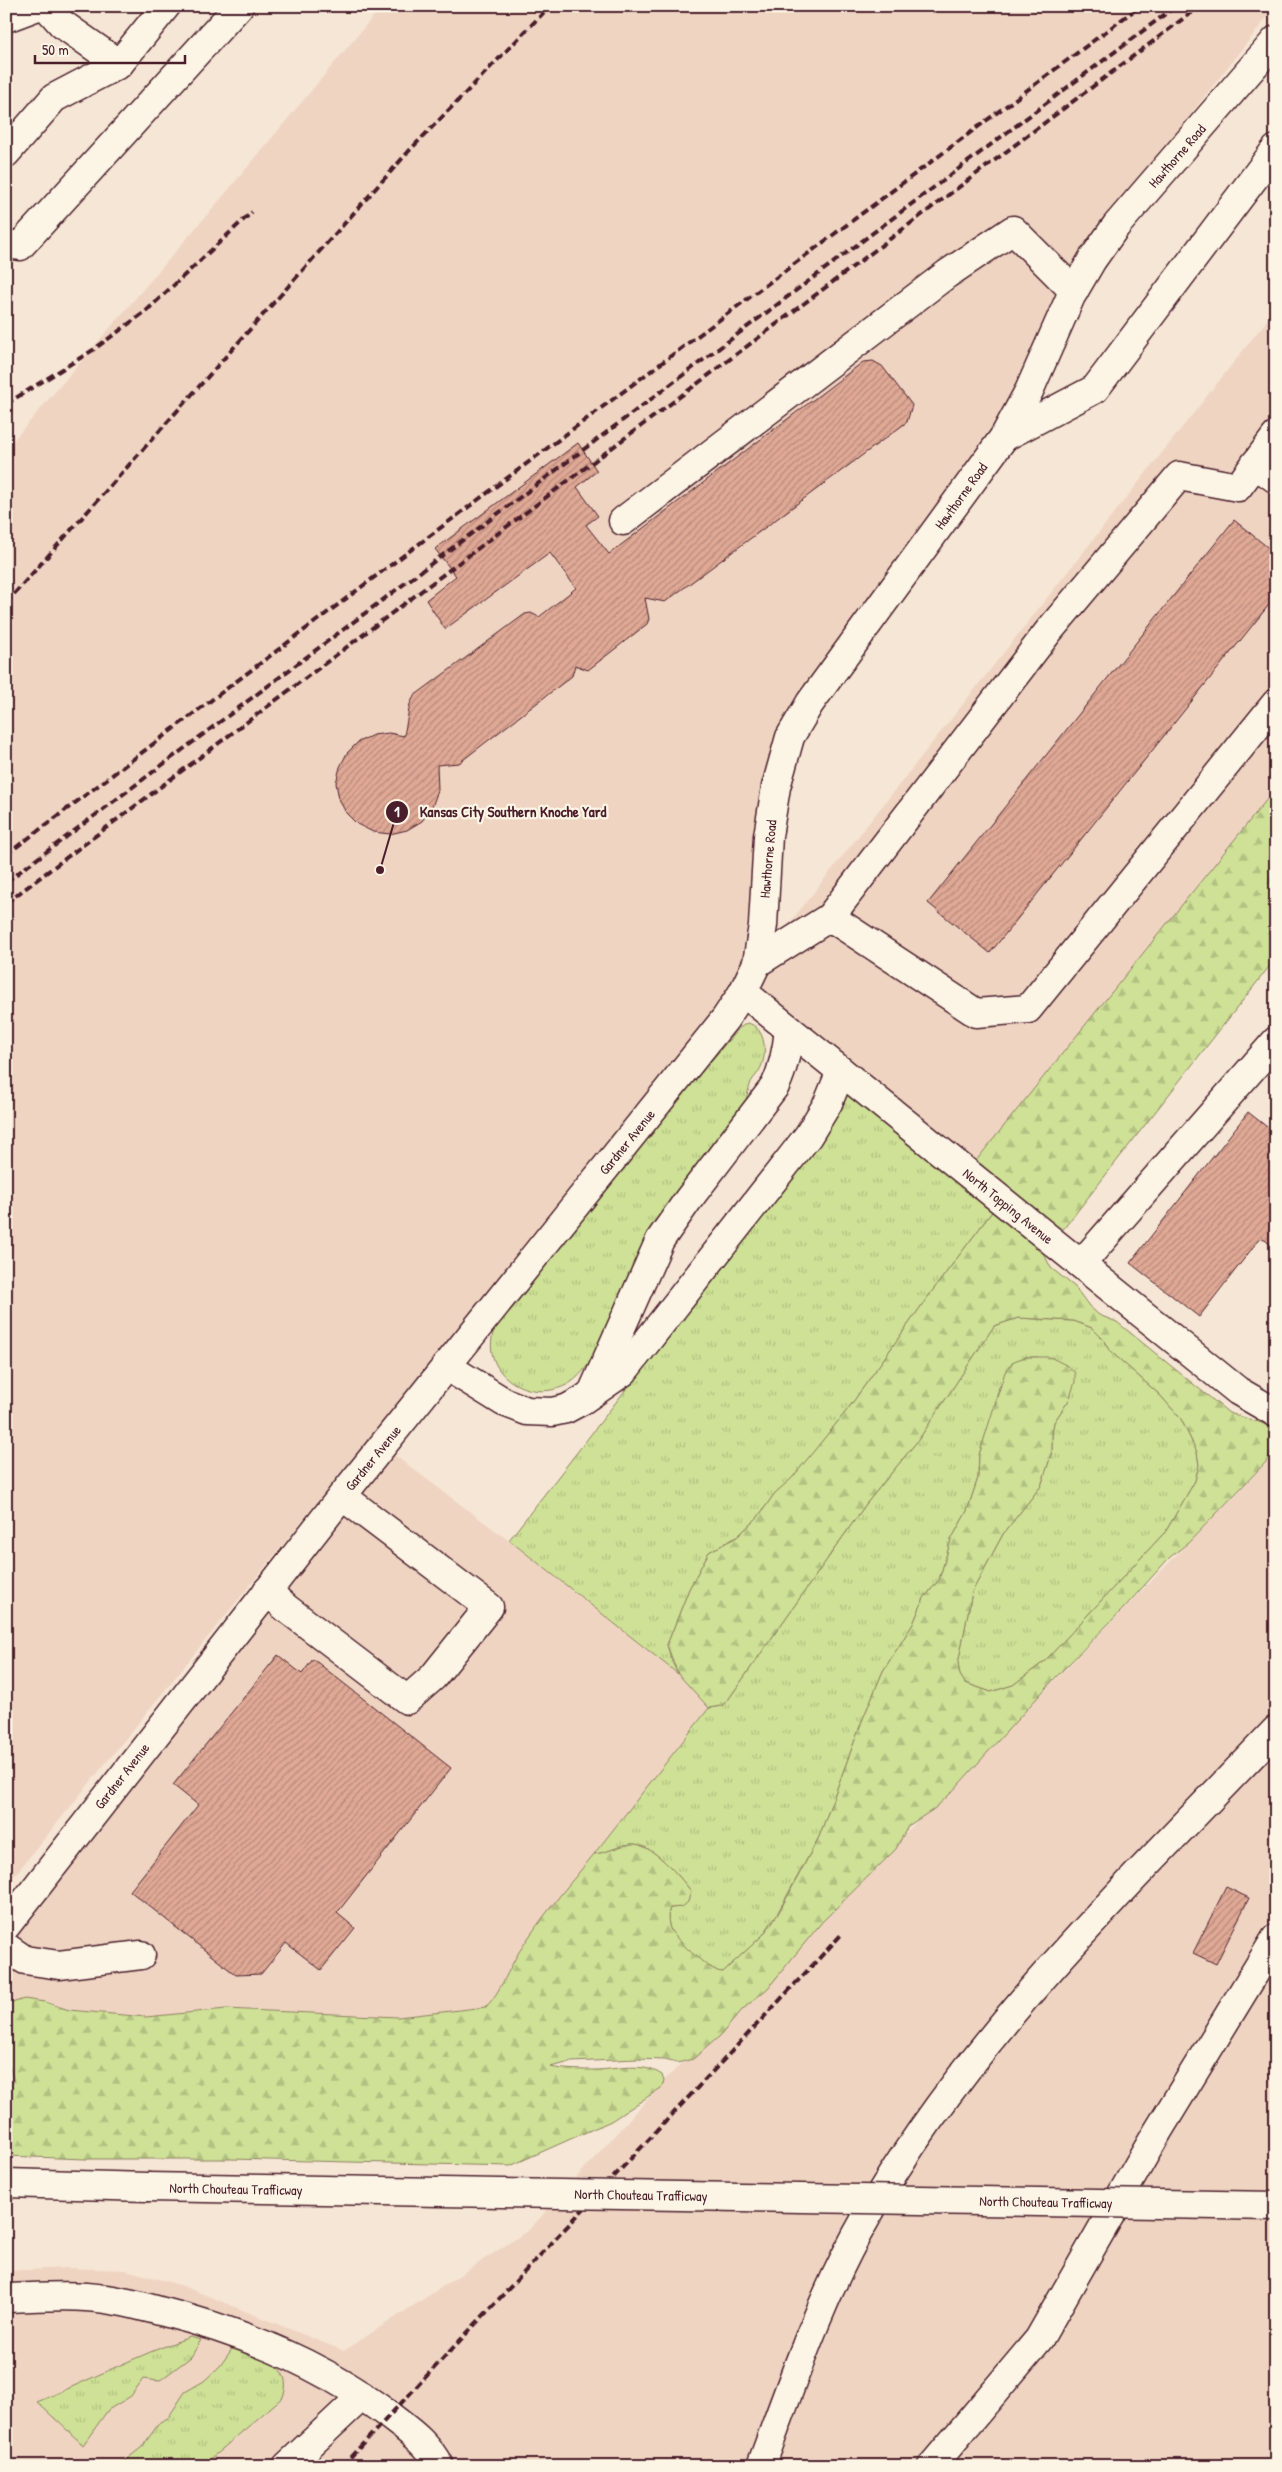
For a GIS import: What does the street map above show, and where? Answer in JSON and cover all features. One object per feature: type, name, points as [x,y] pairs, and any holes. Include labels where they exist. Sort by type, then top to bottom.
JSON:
[{"type":"street","points":[[6,18],[38,6]]},
{"type":"street","points":[[6,153],[54,98],[119,64],[166,6]]},
{"type":"street","points":[[6,244],[20,246],[238,6]]},
{"type":"street","points":[[61,12],[119,64]]},
{"type":"street","name":"Hawthorne Road","points":[[743,992],[757,963],[762,925],[768,836],[776,787],[790,737],[810,704],[1004,437],[1029,391],[1074,291],[1092,260],[1116,226],[1276,40]]},
{"type":"street","points":[[1004,437],[1095,389],[1276,149]]},
{"type":"street","points":[[622,521],[947,274],[1013,230],[1074,291]]},
{"type":"street","points":[[757,963],[830,917],[1048,632],[1179,476],[1238,487],[1266,472],[1276,436]]},
{"type":"street","points":[[830,917],[976,1013],[1028,1009],[1276,703]]},
{"type":"street","name":"North Topping Avenue","points":[[743,992],[1238,1391],[1276,1414]]},
{"type":"street","name":"Gardner Avenue","points":[[6,1926],[342,1496],[725,1020],[743,992]]},
{"type":"street","points":[[593,1391],[660,1240],[775,1086],[786,1057],[789,1029]]},
{"type":"street","points":[[1081,1264],[1276,1041]]},
{"type":"street","points":[[446,1366],[504,1402],[527,1411],[552,1412],[566,1409],[623,1372],[808,1136],[828,1103],[841,1071]]},
{"type":"street","points":[[267,1591],[286,1608],[407,1700],[433,1677],[489,1607],[342,1496]]},
{"type":"street","points":[[760,2466],[819,2316],[865,2219],[936,2110],[994,2035],[1042,1979],[1276,1730]]},
{"type":"street","points":[[932,2466],[1039,2339],[1158,2131],[1276,1938]]},
{"type":"street","points":[[6,1947],[25,1960],[59,1965],[141,1955]]},
{"type":"street","name":"North Chouteau Trafficway","points":[[6,2183],[1276,2206]]},
{"type":"street","points":[[6,2298],[105,2299],[214,2325],[250,2338],[310,2366],[362,2396],[417,2437],[434,2464]]},
{"type":"street","points":[[287,2466],[362,2396]]},
{"type":"shaded area","points":[[382,6],[1276,6],[1097,233],[1047,313],[994,434],[770,766],[739,975],[716,1011],[6,1886],[6,449],[225,194]]},
{"type":"shaded area","points":[[1276,309],[1276,788],[975,1162],[755,987],[769,949]]},
{"type":"shaded area","points":[[1276,1453],[1276,2466],[6,2466],[6,2271],[66,2268],[126,2270],[183,2286],[344,2351],[529,2230],[664,2081]]},
{"type":"shaded area","points":[[393,1454],[508,1540],[678,1674],[709,1708],[544,1917],[519,1952],[495,1997],[486,2007],[398,2017],[226,2009],[146,2017],[69,2010],[45,2002],[6,2005],[6,1940]]},
{"type":"green space","points":[[1276,788],[1276,958],[1061,1232],[975,1162]]},
{"type":"green space","points":[[747,1023],[758,1029],[762,1035],[764,1056],[759,1071],[751,1082],[744,1109],[593,1358],[570,1383],[554,1389],[539,1391],[523,1388],[510,1381],[500,1370],[493,1357],[492,1342],[496,1325],[634,1152],[738,1029]]},
{"type":"green space","points":[[847,1088],[995,1208],[927,1298],[848,1409],[792,1479],[775,1493],[758,1517],[737,1537],[709,1552],[689,1589],[667,1645],[678,1674],[509,1540],[821,1138]]},
{"type":"green space","points":[[995,1208],[1042,1250],[1051,1268],[1075,1287],[1089,1306],[1099,1315],[1117,1322],[1229,1413],[1262,1423],[1276,1432],[1276,1443],[1266,1462],[1188,1543],[1169,1558],[1123,1609],[1056,1677],[950,1794],[934,1809],[908,1826],[896,1849],[822,1922],[768,1988],[742,2010],[720,2036],[693,2059],[677,2063],[665,2060],[637,2059],[571,2062],[550,2067],[597,2070],[639,2067],[655,2071],[662,2075],[664,2081],[661,2088],[611,2121],[510,2166],[6,2156],[6,2089],[14,2082],[9,2065],[6,2063],[6,2005],[24,1999],[45,2002],[69,2010],[146,2017],[226,2009],[398,2017],[486,2007],[496,1994],[536,1926],[594,1854],[631,1844],[639,1845],[656,1854],[691,1891],[688,1902],[682,1907],[670,1908],[668,1913],[671,1931],[688,1949],[711,1968],[723,1972],[763,1935],[778,1914],[819,1837],[862,1721],[883,1671],[913,1624],[924,1598],[939,1580],[951,1540],[967,1511],[978,1478],[979,1455],[1005,1372],[1014,1361],[1025,1357],[1050,1357],[1066,1365],[1075,1373],[1075,1382],[1069,1400],[1054,1422],[1052,1452],[1041,1486],[1003,1534],[972,1592],[958,1664],[960,1675],[965,1683],[991,1692],[1013,1685],[1045,1661],[1166,1531],[1195,1481],[1199,1465],[1197,1452],[1181,1419],[1160,1395],[1109,1350],[1103,1339],[1092,1328],[1074,1321],[1018,1318],[994,1326],[919,1439],[866,1504],[728,1700],[721,1706],[709,1708],[678,1674],[667,1645],[689,1589],[709,1552],[737,1537],[758,1517],[775,1493],[792,1478],[848,1409],[927,1298]]},
{"type":"green space","points":[[1018,1318],[1074,1321],[1092,1328],[1103,1339],[1109,1350],[1160,1395],[1181,1419],[1197,1452],[1199,1465],[1195,1481],[1166,1531],[1045,1661],[1013,1685],[991,1692],[965,1683],[960,1675],[958,1664],[972,1592],[1003,1534],[1041,1486],[1052,1452],[1054,1422],[1069,1400],[1038,1357],[1025,1357],[999,1387],[992,1417],[979,1455],[978,1478],[967,1511],[951,1540],[939,1580],[924,1598],[913,1624],[883,1671],[862,1721],[819,1837],[777,1914],[763,1935],[723,1972],[711,1968],[695,1956],[671,1931],[668,1920],[670,1908],[682,1907],[691,1891],[664,1861],[647,1849],[631,1844],[594,1854],[709,1708],[721,1706],[728,1700],[866,1504],[919,1439],[994,1326]]},
{"type":"green space","points":[[190,2337],[201,2340],[191,2357],[159,2381],[143,2379],[131,2396],[108,2410],[83,2445],[37,2402],[151,2352]]},
{"type":"green space","points":[[237,2347],[265,2359],[280,2370],[284,2377],[285,2386],[283,2397],[202,2466],[118,2466],[142,2447],[160,2422],[168,2418],[185,2392],[204,2381],[220,2366],[232,2349]]},
{"type":"building","points":[[873,361],[882,366],[912,405],[907,422],[665,602],[645,598],[649,619],[647,624],[588,670],[575,665],[572,676],[459,763],[437,765],[438,790],[432,807],[422,821],[407,830],[390,834],[373,832],[357,824],[346,813],[339,799],[336,783],[340,767],[347,753],[358,742],[373,735],[389,733],[404,736],[410,704],[414,696],[525,614],[531,613],[539,617],[576,588],[550,553],[445,629],[426,600],[456,576],[435,549],[578,443],[597,471],[577,487],[598,516],[586,525],[609,554],[863,362]]},
{"type":"building","points":[[1234,520],[1276,554],[1276,596],[990,953],[928,903]]},
{"type":"building","points":[[1248,1112],[1276,1134],[1276,1249],[1261,1237],[1199,1317],[1130,1263]]},
{"type":"building","points":[[278,1655],[302,1674],[313,1659],[451,1768],[337,1913],[355,1928],[321,1970],[286,1943],[261,1974],[236,1975],[130,1891],[198,1805],[173,1785]]},
{"type":"building","points":[[1226,1887],[1249,1898],[1216,1964],[1193,1953]]},
{"type":"railway","points":[[6,603],[409,151],[550,6]]},
{"type":"railway","points":[[6,855],[380,573],[1140,6]]},
{"type":"railway","points":[[6,882],[1176,6]]},
{"type":"railway","points":[[6,903],[1200,6]]},
{"type":"railway","points":[[6,404],[93,350],[145,312],[252,212]]},
{"type":"railway","points":[[342,2466],[841,1935]]},
{"type":"place","name":"Kansas City Southern Knoche Yard","points":[[380,870]]}]
